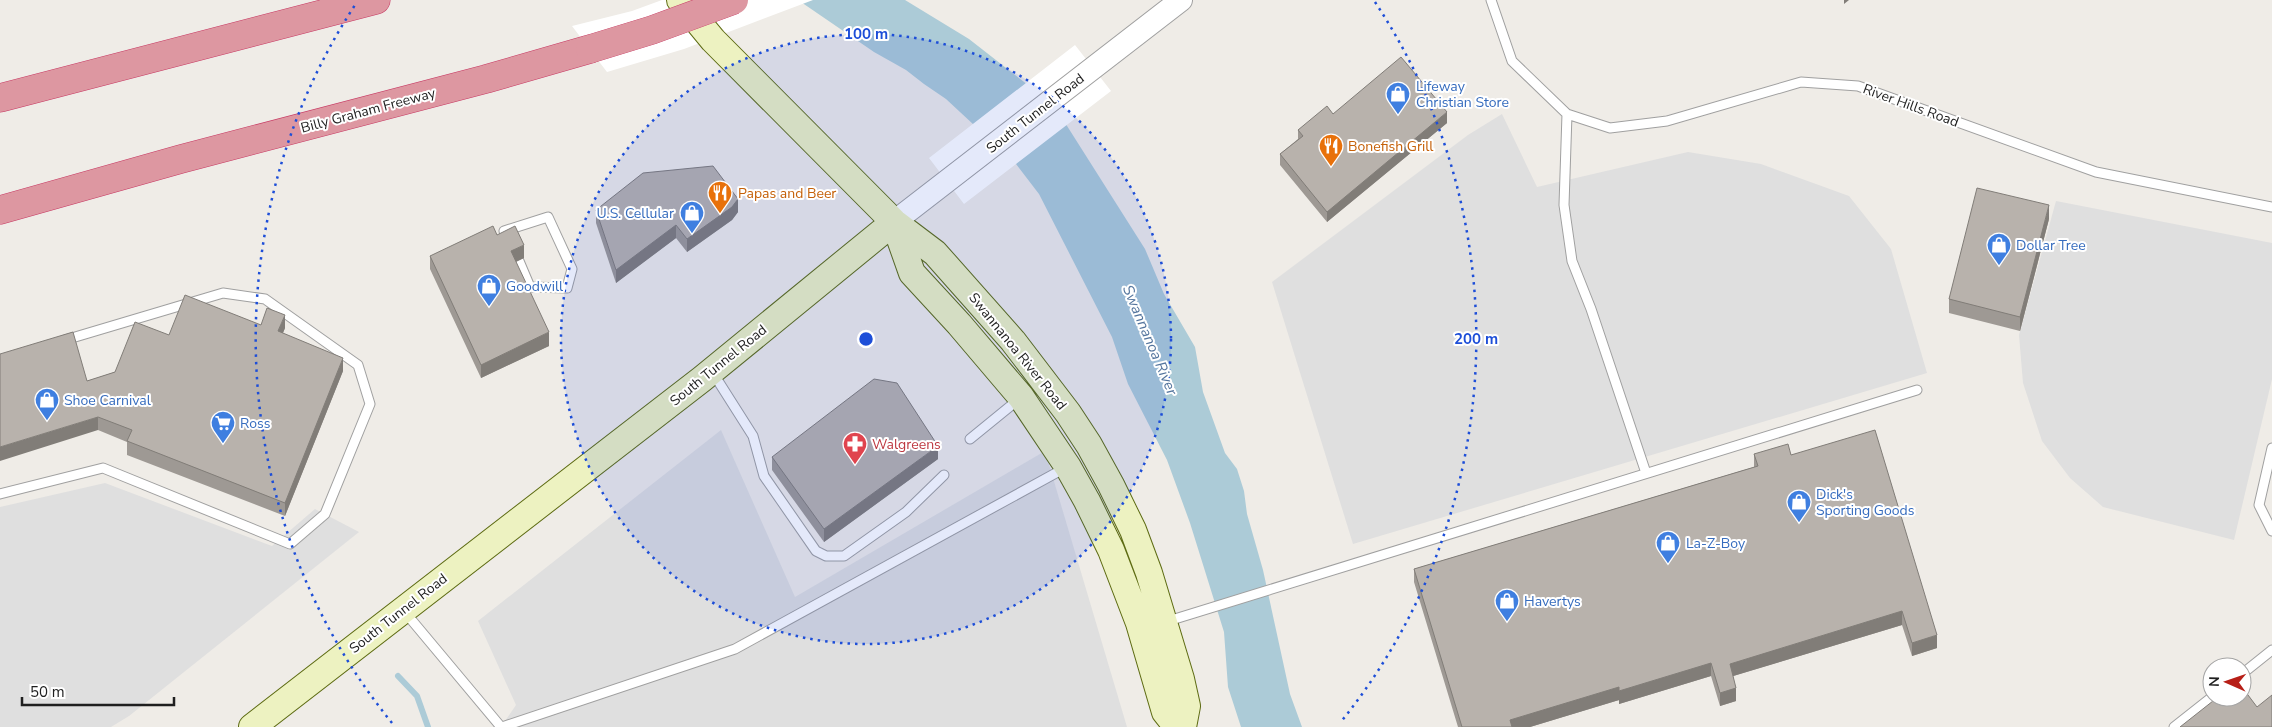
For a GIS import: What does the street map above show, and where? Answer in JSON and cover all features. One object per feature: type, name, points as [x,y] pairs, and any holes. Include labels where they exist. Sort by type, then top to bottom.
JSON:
[{"type":"highway","points":[[0,98],[376,0]]},
{"type":"highway","name":"Billy Graham Freeway","points":[[0,210],[181,159],[590,49],[652,30],[734,0]]},
{"type":"main road","name":"Swannanoa River Road","points":[[680,0],[713,40],[894,222],[935,252],[1013,341],[1068,413],[1089,445],[1133,530],[1165,622],[1187,706],[1183,727]]},
{"type":"main road","name":"Swannanoa River Road","points":[[894,222],[912,273],[965,331],[1021,397],[1068,466],[1114,558],[1139,623],[1165,712],[1177,727]]},
{"type":"main road","name":"South Tunnel Road","points":[[252,727],[711,371],[894,222]]},
{"type":"street","name":"South Tunnel Road","points":[[894,222],[1182,0]]},
{"type":"lane","name":"River Hills Road","points":[[1492,0],[1512,61],[1567,114],[1610,128],[1667,121],[1802,82],[1858,86],[2096,172],[2272,207]]},
{"type":"lane","points":[[1567,114],[1564,204],[1572,261],[1591,309],[1646,473]]},
{"type":"lane","points":[[510,242],[504,231],[548,217],[572,270],[567,288],[530,287],[519,261]]},
{"type":"lane","points":[[0,494],[103,468],[290,544],[325,514],[370,404],[358,365],[265,299],[222,294],[56,343]]},
{"type":"lane","points":[[711,371],[754,436],[764,476],[816,551],[826,556],[844,556],[906,512],[944,475]]},
{"type":"lane","points":[[1165,622],[1917,390]]},
{"type":"lane","points":[[970,438],[1021,397]]},
{"type":"lane","points":[[2272,448],[2259,505],[2272,531]]},
{"type":"lane","points":[[402,609],[501,727],[734,649],[1068,466]]},
{"type":"lane","points":[[2252,666],[2272,650]]},
{"type":"lane","points":[[2174,727],[2202,705]]},
{"type":"shaded area","points":[[1502,114],[1537,187],[1688,152],[1761,164],[1849,196],[1891,249],[1927,373],[1353,544],[1272,282],[1468,135]]},
{"type":"shaded area","points":[[2056,201],[2272,243],[2272,379],[2234,540],[2103,507],[2070,478],[2042,441],[2023,383],[2019,335]]},
{"type":"shaded area","points":[[721,430],[795,597],[1045,451],[1127,727],[501,727],[516,705],[478,621]]},
{"type":"shaded area","points":[[105,483],[272,546],[315,509],[359,532],[129,716],[111,727],[0,727],[0,507]]},
{"type":"water","name":"Swannanoa River","points":[[798,0],[905,0],[969,39],[1028,85],[1062,118],[1145,249],[1164,294],[1195,347],[1203,392],[1225,453],[1237,469],[1244,491],[1247,514],[1263,570],[1290,694],[1302,727],[1241,727],[1228,687],[1224,632],[1190,523],[1167,460],[1128,384],[1112,337],[1039,194],[1016,164],[946,99],[906,70],[874,52]]},
{"type":"pier","points":[[662,0],[813,0],[684,49],[607,72],[572,26],[632,11]]},
{"type":"pier","points":[[1075,45],[1111,91],[964,204],[929,158]]},
{"type":"building","points":[[1401,57],[1447,112],[1327,212],[1280,154],[1303,136],[1298,130],[1327,106],[1333,114]]},
{"type":"building","points":[[713,166],[738,199],[732,207],[687,239],[676,225],[616,270],[596,210],[643,173]]},
{"type":"building","name":"Dollar Tree","points":[[1977,188],[2049,205],[2020,317],[1949,299]]},
{"type":"building","name":"Goodwill","points":[[493,226],[497,235],[515,226],[524,245],[511,251],[549,332],[481,365],[430,256]]},
{"type":"building","points":[[185,295],[261,325],[267,308],[285,315],[278,331],[343,358],[285,503],[127,441],[132,430],[98,417],[0,447],[0,354],[73,332],[87,381],[115,372],[135,322],[169,335]]},
{"type":"building","name":"Walgreens","points":[[874,379],[897,383],[938,446],[824,529],[772,457]]},
{"type":"building","points":[[1875,430],[1937,635],[1912,643],[1902,611],[1730,664],[1736,688],[1720,693],[1711,663],[1619,691],[1619,687],[1510,720],[1512,727],[1462,727],[1414,569],[1758,466],[1754,454],[1788,444],[1791,455]]},
{"type":"building","points":[[2272,695],[2272,727],[2180,727],[2205,707],[2252,707],[2252,700],[2257,707]]},
{"type":"waterway","points":[[398,676],[417,696],[428,727]]},
{"type":"place","name":"Lifeway Christian Store","points":[[1398,115]]},
{"type":"place","name":"Bonefish Grill","points":[[1331,167]]},
{"type":"place","name":"Papas and Beer","points":[[720,214]]},
{"type":"place","name":"U.S. Cellular","points":[[692,234]]},
{"type":"place","name":"Dollar Tree","points":[[1999,266]]},
{"type":"place","name":"Goodwill","points":[[489,307]]},
{"type":"place","name":"Shoe Carnival","points":[[47,421]]},
{"type":"place","name":"Ross","points":[[223,444]]},
{"type":"place","name":"Walgreens","points":[[855,465]]},
{"type":"place","name":"Dick's Sporting Goods","points":[[1799,523]]},
{"type":"place","name":"La-Z-Boy","points":[[1668,564]]},
{"type":"place","name":"Havertys","points":[[1507,622]]}]
